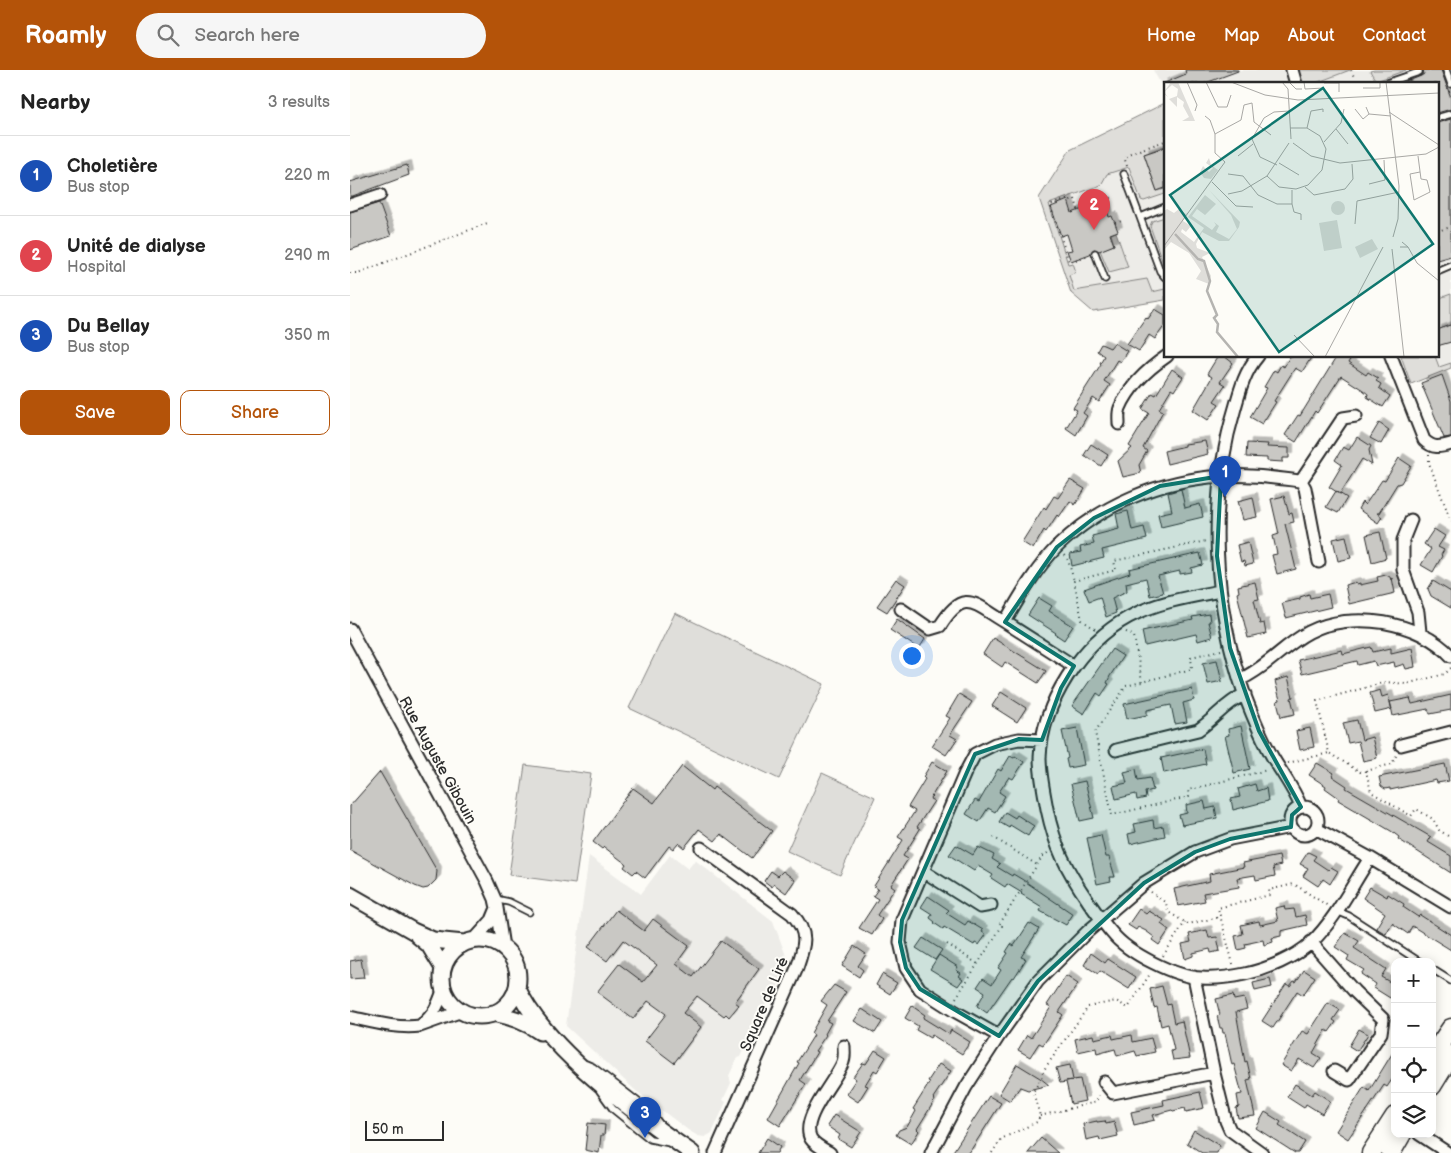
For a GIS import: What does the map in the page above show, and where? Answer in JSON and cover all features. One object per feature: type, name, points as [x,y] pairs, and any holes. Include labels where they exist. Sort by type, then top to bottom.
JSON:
[{"type":"main road","points":[[350,895],[413,931],[433,940],[469,942],[484,940],[494,942],[503,948],[516,965],[517,987],[512,998],[504,1007],[483,1016],[472,1015],[454,1005],[448,997],[442,978],[443,968],[448,958],[455,949],[469,942]]},
{"type":"main road","points":[[413,931],[429,945],[443,968]]},
{"type":"main road","points":[[517,987],[532,1015],[562,1048],[627,1105],[686,1149]]},
{"type":"main road","points":[[493,1013],[528,1023],[562,1048]]},
{"type":"main road","points":[[1436,1050],[1451,1028]]},
{"type":"main road","points":[[1436,1079],[1451,1055]]},
{"type":"main road","points":[[1372,1153],[1391,1122]]},
{"type":"main road","points":[[1391,1153],[1400,1138]]},
{"type":"street","points":[[350,205],[380,194]]},
{"type":"street","points":[[1119,424],[1119,410],[1135,384],[1164,357]]},
{"type":"street","points":[[1257,358],[1246,374],[1229,426],[1221,476],[1218,538],[1220,591],[1230,648],[1245,694],[1273,758],[1296,792],[1301,807]]},
{"type":"street","points":[[1393,358],[1420,434],[1429,445],[1436,448],[1451,444]]},
{"type":"street","points":[[1301,480],[1342,418],[1356,416]]},
{"type":"street","points":[[1005,622],[1032,579],[1057,547],[1094,518],[1127,499],[1160,486],[1196,478],[1221,476],[1301,480]]},
{"type":"street","points":[[1301,480],[1305,488],[1320,562]]},
{"type":"street","points":[[1411,520],[1403,540],[1403,570],[1418,612],[1420,632]]},
{"type":"street","points":[[1220,591],[1156,605],[1120,623],[1096,639],[1074,666],[1061,688],[1050,713],[1042,740],[1040,760],[1051,826],[1070,874],[1112,934],[1127,947],[1157,965],[1201,978],[1236,976],[1256,972],[1283,961],[1311,942],[1327,924],[1370,858]]},
{"type":"street","points":[[901,609],[930,629],[940,626],[950,610],[960,603],[972,602],[1074,666]]},
{"type":"street","points":[[1241,680],[1253,674],[1295,640],[1311,631],[1330,625],[1355,621],[1375,622],[1420,632],[1442,646],[1451,656]]},
{"type":"street","name":"Rue Auguste Gibouin","points":[[350,628],[496,903],[503,948]]},
{"type":"street","points":[[1116,750],[1198,730],[1231,701],[1245,694]]},
{"type":"street","points":[[1401,746],[1451,732]]},
{"type":"street","points":[[999,1036],[949,1008],[920,989],[906,968],[900,942],[902,920],[965,773],[975,754],[995,744],[1019,739],[1042,740]]},
{"type":"street","points":[[1301,807],[1310,808],[1318,819],[1317,829],[1306,836],[1297,834],[1291,827],[1290,819],[1292,815],[1301,807]]},
{"type":"street","points":[[931,1153],[966,1087],[999,1036],[1038,981],[1087,932],[1144,883],[1195,852],[1230,839],[1291,827]]},
{"type":"street","points":[[1317,829],[1370,858],[1451,908]]},
{"type":"street","name":"Square de Liré","points":[[701,848],[792,914],[800,924],[804,936],[798,968],[715,1153]]},
{"type":"street","points":[[923,871],[980,907],[991,905]]},
{"type":"street","points":[[469,942],[492,920],[496,903]]},
{"type":"street","points":[[1311,942],[1354,991],[1383,1019],[1381,1033],[1349,1080],[1334,1070]]},
{"type":"street","points":[[1194,977],[1226,1121],[1230,1130],[1262,1153]]},
{"type":"street","points":[[420,1026],[432,1017],[444,988]]},
{"type":"street","points":[[350,1017],[369,1022],[409,1027],[420,1026],[462,1011]]},
{"type":"street","points":[[830,1153],[811,1139],[809,1125],[816,1107],[841,1066],[844,1046]]},
{"type":"street","points":[[1104,1082],[1113,1093],[1214,1073]]},
{"type":"street","points":[[1426,1138],[1449,1150]]},
{"type":"lane","points":[[1390,82],[1419,72],[1418,70]]},
{"type":"lane","points":[[1446,70],[1451,84]]},
{"type":"lane","points":[[1438,118],[1451,114]]},
{"type":"lane","points":[[1126,172],[1140,217],[1160,271],[1164,276]]},
{"type":"lane","points":[[1140,217],[1164,207]]},
{"type":"lane","points":[[1095,253],[1105,279]]},
{"type":"lane","points":[[1438,270],[1451,265]]},
{"type":"lane","points":[[496,903],[509,902],[529,912]]},
{"type":"lane","points":[[1336,911],[1350,916],[1414,958]]},
{"type":"lane","points":[[1436,972],[1451,981]]},
{"type":"lane","points":[[580,1065],[613,1109],[650,1139],[686,1149]]},
{"type":"path","points":[[1351,70],[1355,80]]},
{"type":"path","points":[[1126,172],[1125,160],[1128,154],[1164,141]]},
{"type":"path","points":[[1075,199],[1078,209],[1114,197]]},
{"type":"path","points":[[1070,201],[1069,199],[1050,206],[1069,262],[1095,253]]},
{"type":"path","points":[[1115,223],[1122,220]]},
{"type":"path","points":[[350,273],[358,273],[490,222]]},
{"type":"path","points":[[1438,232],[1451,227]]},
{"type":"path","points":[[1429,445],[1429,464],[1451,521]]},
{"type":"path","points":[[1074,581],[1116,570],[1114,561],[1218,538]]},
{"type":"path","points":[[1057,547],[1068,560],[1082,620],[1103,634]]},
{"type":"path","points":[[1120,623],[1124,630],[1134,636],[1142,682]]},
{"type":"path","points":[[1401,746],[1392,764],[1360,772],[1330,753],[1317,700],[1386,682],[1406,684],[1445,674],[1451,668]]},
{"type":"path","points":[[1366,770],[1371,792],[1411,816],[1416,809],[1433,819],[1439,830],[1451,838]]},
{"type":"path","points":[[993,837],[1037,865]]},
{"type":"path","points":[[949,1008],[1002,926],[999,924],[1042,857],[1058,847]]},
{"type":"path","points":[[1144,883],[1154,895],[1166,903],[1168,912],[1188,924],[1221,917]]},
{"type":"path","points":[[1236,976],[1218,908],[1270,895],[1269,890],[1294,884],[1336,911]]},
{"type":"path","points":[[992,1153],[1001,1139],[1037,1122],[1040,1116],[1034,1092],[1043,1071],[1088,1008],[1116,1001],[1128,1008],[1185,922]]},
{"type":"path","points":[[947,944],[978,964]]},
{"type":"path","points":[[1040,1116],[1096,1102],[1104,1082]]},
{"type":"highlighted area","points":[[1221,476],[1217,556],[1230,648],[1259,731],[1301,807],[1292,815],[1291,827],[1230,839],[1195,852],[1144,883],[1038,981],[999,1036],[920,989],[906,968],[900,942],[902,920],[975,754],[1019,739],[1042,740],[1061,688],[1074,666],[1005,622],[1057,547],[1094,518],[1160,486]]},
{"type":"shaded area","points":[[1153,70],[1451,70],[1451,368],[1411,384],[1402,358],[1438,358],[1438,82],[1164,82],[1164,90]]},
{"type":"shaded area","points":[[1297,70],[1350,70],[1318,82],[1300,82]]},
{"type":"shaded area","points":[[1406,70],[1376,81],[1370,71]]},
{"type":"shaded area","points":[[1164,103],[1164,300],[1093,312],[1071,293],[1039,198],[1070,150]]},
{"type":"shaded area","points":[[1164,103],[1164,146],[1144,154],[1157,191],[1164,189],[1164,194],[1144,201],[1141,200],[1129,167],[1107,174],[1101,185],[1049,204],[1068,264],[1073,263],[1076,272],[1069,275],[1074,291],[1147,279],[1152,292],[1164,289],[1164,300],[1093,312],[1071,293],[1039,198],[1070,150]]},
{"type":"shaded area","points":[[1164,217],[1164,266],[1150,226],[1152,221]]},
{"type":"shaded area","points":[[1116,232],[1128,267],[1109,272],[1100,250],[1114,245],[1111,234]]},
{"type":"shaded area","points":[[1451,294],[1451,325],[1438,330],[1438,299]]},
{"type":"shaded area","points":[[1402,358],[1436,358],[1439,367],[1451,363],[1451,368],[1411,384]]},
{"type":"shaded area","points":[[675,613],[824,684],[779,779],[629,708]]},
{"type":"shaded area","points":[[525,765],[591,774],[575,884],[509,875]]},
{"type":"shaded area","points":[[822,773],[875,797],[840,875],[787,851]]},
{"type":"shaded area","points":[[670,855],[688,869],[695,860],[773,921],[789,964],[777,988],[773,987],[761,1013],[757,1014],[753,1023],[755,1027],[741,1057],[737,1058],[729,1076],[731,1083],[723,1100],[726,1102],[712,1133],[705,1137],[698,1136],[688,1130],[635,1090],[566,1026],[589,856],[641,894]]},
{"type":"building","points":[[1185,70],[1238,70],[1208,82],[1167,82],[1186,74]]},
{"type":"building","points":[[1423,70],[1441,70],[1451,98],[1451,109],[1438,113],[1438,82],[1406,82],[1424,74]]},
{"type":"building","points":[[1451,119],[1451,256],[1438,260],[1438,123]]},
{"type":"building","points":[[1164,147],[1164,188],[1157,191],[1144,154]]},
{"type":"building","points":[[407,165],[409,175],[350,197],[350,182]]},
{"type":"building","points":[[1068,200],[1072,213],[1104,201],[1109,217],[1112,216],[1118,231],[1110,234],[1114,245],[1099,251],[1094,249],[1090,254],[1071,261],[1067,251],[1072,250],[1067,234],[1061,236],[1051,207]]},
{"type":"building","points":[[379,203],[391,236],[350,250],[350,212]]},
{"type":"building","points":[[1155,309],[1164,314],[1164,326],[1155,339],[1149,335],[1139,351],[1127,344],[1146,317],[1148,319]]},
{"type":"building","points":[[1451,325],[1451,342],[1438,346],[1438,330]]},
{"type":"building","points":[[1114,343],[1127,351],[1120,362],[1117,360],[1104,381],[1110,385],[1099,402],[1093,398],[1083,413],[1087,416],[1076,435],[1066,428],[1077,410],[1073,408],[1101,364],[1104,356],[1097,351],[1101,344],[1110,348]]},
{"type":"building","points":[[1217,358],[1227,358],[1233,363],[1220,382],[1225,385],[1214,401],[1219,404],[1208,420],[1193,410],[1212,377],[1207,374]]},
{"type":"building","points":[[1289,358],[1311,358],[1302,372],[1295,368],[1262,424],[1250,417],[1267,388],[1264,387],[1274,370],[1277,372],[1281,365],[1284,367]]},
{"type":"building","points":[[1336,358],[1351,358],[1348,363],[1366,375],[1368,372],[1378,378],[1376,381],[1381,384],[1379,388],[1390,396],[1383,407],[1367,397],[1368,394],[1363,390],[1341,376],[1317,413],[1315,411],[1296,442],[1285,435],[1298,415],[1300,416]]},
{"type":"building","points":[[1172,369],[1183,377],[1174,391],[1171,389],[1159,409],[1163,411],[1143,448],[1147,451],[1139,465],[1141,473],[1123,477],[1118,461],[1132,448],[1129,446],[1149,413],[1142,409],[1152,393],[1156,395]]},
{"type":"building","points":[[1442,375],[1451,401],[1451,437],[1444,438],[1421,383]]},
{"type":"building","points":[[1379,423],[1389,430],[1381,444],[1370,438]]},
{"type":"building","points":[[1357,437],[1371,446],[1369,450],[1372,465],[1362,459],[1340,494],[1329,487],[1342,465],[1335,460],[1343,447],[1349,450]]},
{"type":"building","points":[[1205,441],[1208,454],[1167,464],[1164,451],[1185,446],[1185,444]]},
{"type":"building","points":[[1247,443],[1268,444],[1267,447],[1289,448],[1289,458],[1283,458],[1283,462],[1267,461],[1267,458],[1246,457]]},
{"type":"building","points":[[1091,444],[1108,455],[1101,466],[1084,455]]},
{"type":"building","points":[[1399,458],[1411,466],[1401,483],[1397,484],[1379,513],[1377,513],[1382,517],[1378,523],[1358,509],[1362,502],[1365,505],[1382,480],[1385,481]]},
{"type":"building","points":[[1070,480],[1085,489],[1075,505],[1070,501],[1059,517],[1057,515],[1046,532],[1044,530],[1033,549],[1022,542],[1044,507],[1046,509],[1054,496],[1058,498]]},
{"type":"building","points":[[1181,489],[1185,508],[1200,504],[1203,517],[1161,527],[1158,514],[1172,511],[1168,493]]},
{"type":"building","points":[[1336,491],[1347,498],[1338,513],[1326,507]]},
{"type":"building","points":[[1284,496],[1289,514],[1292,513],[1294,522],[1285,524],[1296,569],[1277,574],[1272,555],[1277,554],[1273,536],[1279,534],[1271,499]]},
{"type":"building","points":[[1253,497],[1257,517],[1243,520],[1238,501]]},
{"type":"building","points":[[1128,511],[1132,530],[1144,527],[1147,539],[1102,550],[1104,558],[1072,566],[1070,554],[1081,552],[1080,547],[1094,544],[1092,536],[1119,529],[1116,514]]},
{"type":"building","points":[[1434,529],[1445,536],[1438,547],[1444,550],[1442,556],[1433,572],[1421,565],[1431,549],[1424,544]]},
{"type":"building","points":[[1380,532],[1386,558],[1372,562],[1366,535]]},
{"type":"building","points":[[1346,536],[1351,558],[1338,561],[1333,539]]},
{"type":"building","points":[[1248,542],[1253,564],[1245,566],[1244,561],[1241,562],[1237,545]]},
{"type":"building","points":[[1200,553],[1203,565],[1191,568],[1192,572],[1180,574],[1180,571],[1158,576],[1163,593],[1150,596],[1146,578],[1126,583],[1127,591],[1112,598],[1116,613],[1106,617],[1100,597],[1089,601],[1084,589],[1130,573],[1129,569]]},
{"type":"building","points":[[1386,575],[1391,580],[1392,578],[1395,593],[1349,604],[1345,585],[1356,582],[1357,584],[1360,583],[1360,585],[1378,581],[1377,577]]},
{"type":"building","points":[[896,579],[905,585],[887,612],[877,606]]},
{"type":"building","points":[[1433,581],[1451,592],[1451,608],[1431,596],[1428,589]]},
{"type":"building","points":[[1255,582],[1259,599],[1254,600],[1260,624],[1264,623],[1266,634],[1248,638],[1237,593],[1239,592],[1238,586]]},
{"type":"building","points":[[1309,594],[1310,598],[1328,594],[1331,607],[1286,618],[1282,603],[1300,599],[1300,597]]},
{"type":"building","points":[[1039,598],[1052,606],[1049,611],[1073,626],[1064,640],[1028,615]]},
{"type":"building","points":[[1209,614],[1210,622],[1208,622],[1212,637],[1198,641],[1196,634],[1145,646],[1142,631],[1193,620],[1192,617]]},
{"type":"building","points":[[897,619],[925,639],[919,649],[890,630]]},
{"type":"building","points":[[993,638],[1046,671],[1038,683],[1005,662],[1002,667],[983,654]]},
{"type":"building","points":[[1371,647],[1373,652],[1391,648],[1391,653],[1412,648],[1415,667],[1406,669],[1404,664],[1395,667],[1394,662],[1376,666],[1374,661],[1358,665],[1357,661],[1302,674],[1298,660],[1342,650],[1343,654]]},
{"type":"building","points":[[1112,649],[1123,656],[1110,676],[1107,683],[1109,684],[1101,696],[1097,693],[1084,714],[1072,706]]},
{"type":"building","points":[[1217,660],[1222,681],[1208,684],[1203,663]]},
{"type":"building","points":[[1288,677],[1295,714],[1281,717],[1277,701],[1280,700],[1275,681]]},
{"type":"building","points":[[1192,689],[1194,700],[1183,703],[1187,722],[1175,724],[1171,705],[1147,710],[1147,715],[1127,719],[1124,704]]},
{"type":"building","points":[[1380,690],[1382,697],[1388,695],[1392,709],[1375,713],[1370,693]]},
{"type":"building","points":[[1001,692],[1026,708],[1017,722],[992,706]]},
{"type":"building","points":[[959,694],[972,702],[950,735],[957,739],[946,755],[932,746],[950,718],[946,716]]},
{"type":"building","points":[[1451,695],[1451,710],[1430,714],[1428,709],[1393,716],[1390,702],[1410,698],[1412,704]]},
{"type":"building","points":[[1357,720],[1362,740],[1372,737],[1377,758],[1363,761],[1358,741],[1348,743],[1343,723]]},
{"type":"building","points":[[1241,726],[1250,769],[1234,773],[1225,736],[1229,735],[1228,729]]},
{"type":"building","points":[[1077,728],[1084,765],[1068,768],[1066,759],[1068,758],[1062,731]]},
{"type":"building","points":[[1310,728],[1314,747],[1300,750],[1296,731]]},
{"type":"building","points":[[1203,749],[1206,764],[1164,773],[1161,758]]},
{"type":"building","points":[[1010,756],[1014,758],[1015,756],[1024,762],[1013,779],[1009,777],[999,792],[1005,796],[995,812],[988,808],[979,822],[966,814],[975,800],[979,802],[998,769],[1001,771]]},
{"type":"building","points":[[932,762],[947,771],[930,799],[934,801],[917,827],[920,829],[903,856],[908,859],[891,885],[895,888],[877,915],[882,919],[872,935],[859,928],[878,899],[873,896],[878,889],[874,886],[903,840],[898,837],[915,811],[908,807],[925,779],[923,777]]},
{"type":"building","points":[[1317,763],[1334,773],[1332,776],[1347,786],[1346,788],[1431,837],[1428,842],[1451,856],[1451,873],[1398,839],[1399,837],[1391,831],[1338,800],[1339,798],[1325,788],[1326,786],[1309,775]]},
{"type":"building","points":[[1445,764],[1449,781],[1437,783],[1436,780],[1390,790],[1390,788],[1385,789],[1381,786],[1379,777]]},
{"type":"building","points":[[682,766],[712,790],[714,787],[772,831],[752,858],[721,834],[715,841],[699,829],[684,848],[678,843],[673,849],[669,846],[645,878],[636,871],[633,874],[624,867],[626,864],[604,847],[602,849],[593,842],[633,788],[654,803]]},
{"type":"building","points":[[1136,769],[1138,780],[1150,778],[1153,790],[1145,792],[1146,798],[1137,800],[1136,794],[1116,799],[1113,786],[1127,783],[1124,772]]},
{"type":"building","points":[[380,772],[437,871],[436,880],[428,888],[423,889],[415,886],[350,850],[350,806]]},
{"type":"building","points":[[1085,781],[1094,818],[1080,821],[1071,784]]},
{"type":"building","points":[[1255,784],[1257,791],[1266,788],[1268,801],[1233,810],[1231,799],[1240,797],[1238,789]]},
{"type":"building","points":[[1204,801],[1206,809],[1215,807],[1217,818],[1182,825],[1179,815],[1187,813],[1186,805]]},
{"type":"building","points":[[1005,812],[1015,818],[1017,815],[1034,826],[1028,836],[1010,825],[1009,828],[999,822]]},
{"type":"building","points":[[1153,820],[1154,828],[1163,826],[1165,836],[1130,844],[1128,834],[1136,832],[1134,824]]},
{"type":"building","points":[[1101,835],[1106,857],[1109,857],[1115,877],[1110,877],[1111,881],[1097,884],[1087,838]]},
{"type":"building","points":[[956,845],[973,855],[978,847],[994,855],[992,859],[1000,864],[997,867],[1023,880],[1073,914],[1066,925],[1040,911],[1042,907],[1007,884],[1005,887],[991,878],[993,875],[978,866],[974,871],[949,855]]},
{"type":"building","points":[[1308,852],[1316,856],[1313,860],[1328,870],[1331,867],[1338,871],[1330,884],[1323,879],[1318,886],[1303,876],[1308,868],[1300,864]]},
{"type":"building","points":[[1279,856],[1281,865],[1273,867],[1275,876],[1256,880],[1255,875],[1237,878],[1239,887],[1203,893],[1205,901],[1178,906],[1174,889],[1210,881],[1209,874],[1244,867],[1243,863]]},
{"type":"building","points":[[771,871],[778,876],[783,871],[795,880],[786,893],[774,884],[772,887],[764,881]]},
{"type":"building","points":[[1370,887],[1387,897],[1388,894],[1404,904],[1403,907],[1418,917],[1420,915],[1451,935],[1451,950],[1412,926],[1408,934],[1392,923],[1386,934],[1376,928],[1385,913],[1363,898]]},
{"type":"building","points":[[928,896],[949,910],[946,913],[965,925],[968,921],[983,930],[982,932],[986,935],[979,945],[975,943],[974,945],[934,923],[930,918],[932,914],[921,907]]},
{"type":"building","points":[[1284,906],[1285,910],[1294,909],[1296,917],[1305,915],[1307,925],[1281,931],[1281,936],[1272,938],[1273,942],[1264,945],[1263,940],[1245,944],[1246,948],[1238,950],[1235,936],[1243,934],[1241,925],[1259,921],[1260,925],[1278,921],[1275,908]]},
{"type":"building","points":[[1139,909],[1146,914],[1149,911],[1164,920],[1161,924],[1169,930],[1159,945],[1152,940],[1154,937],[1146,931],[1138,927],[1136,930],[1128,925]]},
{"type":"building","points":[[616,910],[644,931],[653,919],[689,946],[676,964],[693,977],[721,941],[759,969],[735,1002],[739,1005],[729,1017],[726,1014],[724,1016],[697,996],[683,1013],[701,1027],[674,1063],[645,1041],[666,1014],[648,1001],[633,1019],[597,992],[619,964],[643,982],[657,965],[623,940],[607,961],[588,947]]},
{"type":"building","points":[[1029,923],[1039,929],[1021,957],[1026,959],[987,1013],[977,1006],[985,992],[977,987],[983,978],[992,984],[1001,970],[998,968],[1008,953],[1006,952],[1011,944],[1014,946]]},
{"type":"building","points":[[1207,930],[1209,938],[1217,937],[1220,951],[1211,953],[1210,949],[1193,953],[1193,956],[1185,959],[1182,944],[1191,942],[1189,934]]},
{"type":"building","points":[[1345,933],[1359,941],[1354,948],[1386,969],[1381,977],[1391,983],[1391,997],[1374,988],[1376,984],[1361,974],[1364,970],[1347,960],[1349,956],[1335,947]]},
{"type":"building","points":[[923,938],[942,950],[935,960],[916,948]]},
{"type":"building","points":[[854,946],[866,954],[858,966],[863,970],[859,977],[842,966]]},
{"type":"building","points":[[1091,953],[1105,963],[1108,959],[1136,977],[1129,989],[1100,971],[1098,974],[1084,965]]},
{"type":"building","points":[[939,955],[958,967],[956,970],[961,973],[959,976],[963,979],[958,986],[930,969]]},
{"type":"building","points":[[361,959],[364,978],[350,979],[350,961]]},
{"type":"building","points":[[1304,970],[1315,977],[1303,995],[1297,991],[1273,1028],[1262,1021],[1286,984],[1290,986],[1294,981],[1296,982]]},
{"type":"building","points":[[882,974],[897,983],[890,994],[876,985]]},
{"type":"building","points":[[1066,976],[1078,984],[1059,1012],[1063,1015],[1043,1045],[1039,1043],[1030,1057],[1018,1050],[1027,1035],[1031,1038],[1051,1007],[1047,1005]]},
{"type":"building","points":[[1270,979],[1272,987],[1255,991],[1253,983]]},
{"type":"building","points":[[834,985],[846,992],[827,1021],[831,1023],[826,1035],[815,1051],[817,1052],[800,1080],[806,1084],[780,1126],[768,1118],[799,1063],[797,1062],[814,1035],[811,1033],[827,1005],[821,1001]]},
{"type":"building","points":[[1162,986],[1167,1005],[1170,1004],[1174,1023],[1182,1021],[1190,1058],[1173,1060],[1171,1051],[1174,1050],[1168,1024],[1161,1026],[1157,1007],[1154,1008],[1150,989]]},
{"type":"building","points":[[1233,995],[1234,1000],[1244,998],[1247,1009],[1236,1012],[1245,1062],[1247,1061],[1251,1079],[1247,1080],[1255,1116],[1238,1118],[1236,1108],[1239,1107],[1237,1095],[1242,1094],[1234,1064],[1232,1065],[1225,1033],[1220,1028],[1217,1016],[1220,1015],[1216,999]]},
{"type":"building","points":[[1328,1003],[1340,1010],[1333,1020],[1336,1022],[1329,1032],[1326,1030],[1313,1053],[1321,1058],[1314,1068],[1299,1059],[1291,1071],[1281,1065],[1302,1031],[1308,1034]]},
{"type":"building","points":[[912,1006],[925,1015],[923,1018],[949,1034],[951,1030],[970,1042],[962,1054],[932,1035],[930,1038],[916,1030],[918,1026],[905,1018]]},
{"type":"building","points":[[862,1009],[882,1022],[875,1033],[854,1021]]},
{"type":"building","points":[[1359,1029],[1368,1034],[1357,1051],[1349,1046]]},
{"type":"building","points":[[1093,1035],[1094,1039],[1112,1035],[1113,1039],[1132,1035],[1133,1042],[1151,1038],[1155,1052],[1137,1056],[1135,1051],[1117,1056],[1115,1049],[1097,1054],[1096,1048],[1078,1052],[1075,1039]]},
{"type":"building","points":[[875,1050],[886,1057],[877,1072],[874,1070],[865,1085],[868,1086],[858,1102],[846,1094],[856,1079],[853,1077],[863,1063],[866,1064]]},
{"type":"building","points":[[1391,1055],[1391,1081],[1387,1087],[1384,1085],[1348,1139],[1336,1131],[1364,1087],[1369,1091]]},
{"type":"building","points":[[939,1064],[951,1071],[933,1098],[935,1100],[917,1129],[919,1131],[911,1144],[896,1135],[899,1130],[907,1127],[916,1111],[913,1109]]},
{"type":"building","points":[[1017,1064],[1049,1085],[1028,1090],[1020,1087],[1010,1101],[999,1094]]},
{"type":"building","points":[[1070,1065],[1073,1080],[1080,1079],[1085,1101],[1071,1104],[1066,1082],[1060,1083],[1056,1068]]},
{"type":"building","points":[[1295,1084],[1312,1095],[1315,1091],[1330,1101],[1322,1114],[1306,1104],[1304,1108],[1287,1097]]},
{"type":"building","points":[[1200,1092],[1204,1108],[1186,1112],[1185,1108],[1172,1110],[1153,1115],[1155,1120],[1134,1125],[1131,1112],[1164,1105],[1163,1100]]},
{"type":"building","points":[[989,1096],[1001,1103],[969,1153],[952,1153]]},
{"type":"building","points":[[1265,1112],[1281,1122],[1279,1125],[1305,1142],[1298,1153],[1295,1153],[1256,1128]]},
{"type":"building","points":[[834,1115],[861,1132],[851,1147],[838,1139],[840,1135],[827,1126]]},
{"type":"building","points":[[1105,1121],[1106,1124],[1114,1122],[1118,1136],[1100,1140],[1099,1137],[1086,1140],[1083,1124]]},
{"type":"building","points":[[588,1123],[605,1125],[604,1135],[601,1135],[599,1153],[585,1150]]},
{"type":"building","points":[[1194,1130],[1220,1146],[1217,1153],[1202,1153],[1187,1143]]},
{"type":"building","points":[[767,1138],[780,1147],[777,1153],[758,1153]]},
{"type":"building","points":[[1041,1138],[1058,1153],[1028,1153]]},
{"type":"place","name":"Unité de dialyse","points":[[1094,230]]},
{"type":"place","name":"Choletière","points":[[1225,497]]},
{"type":"place","name":"Du Bellay","points":[[645,1138]]}]
